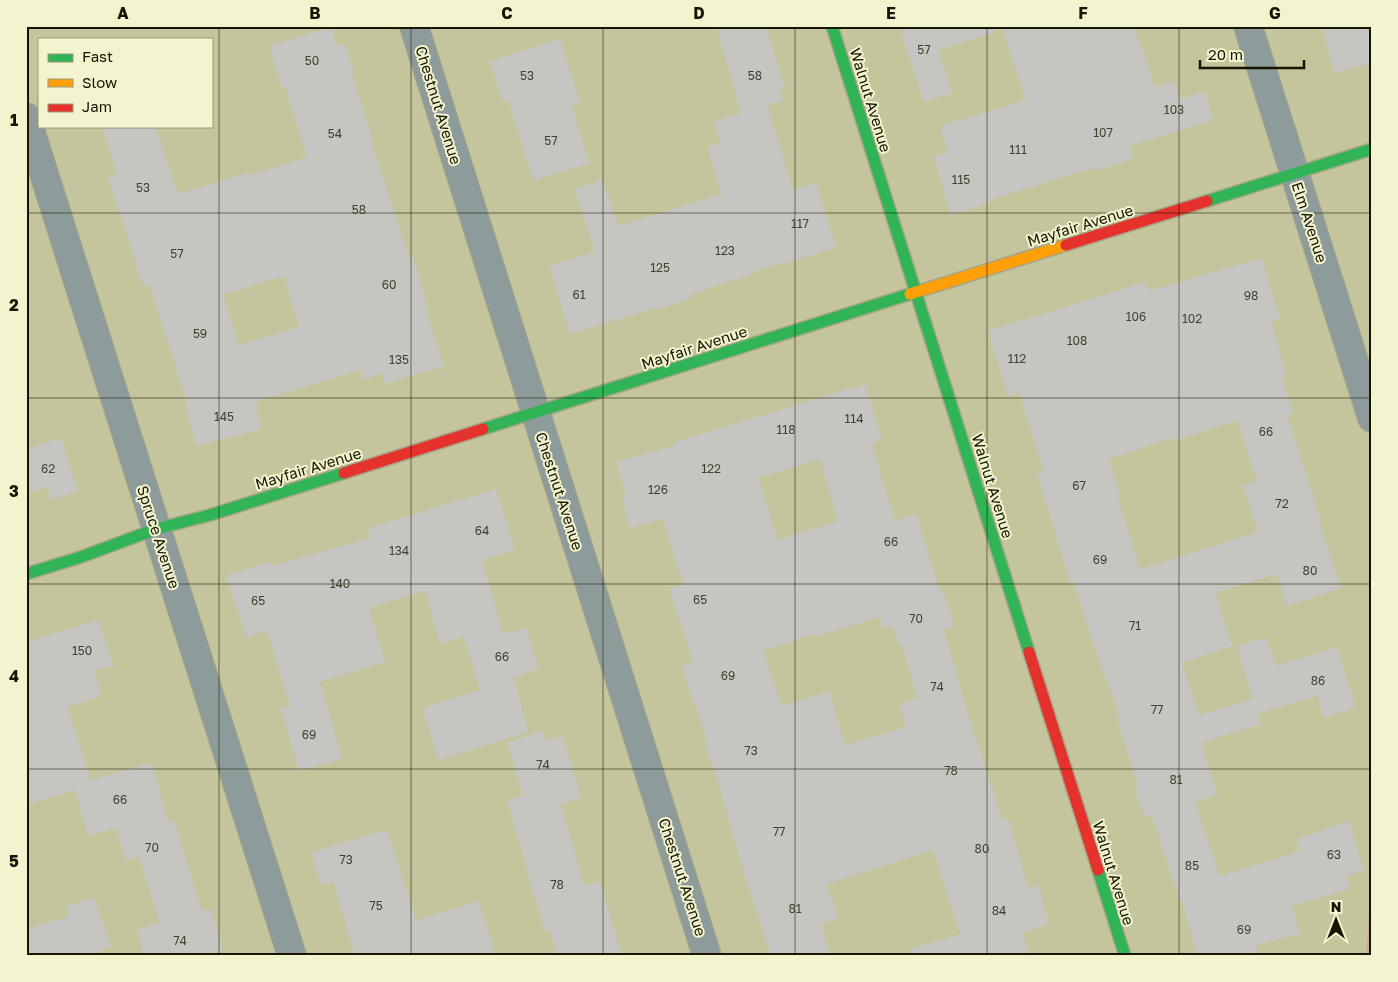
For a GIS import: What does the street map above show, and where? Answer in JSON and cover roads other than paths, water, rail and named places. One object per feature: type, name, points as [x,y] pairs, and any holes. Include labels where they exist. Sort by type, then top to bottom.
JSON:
[{"type":"street","name":"Chestnut Avenue","points":[[414,26],[707,956]]},
{"type":"street","name":"Walnut Avenue","points":[[832,26],[1125,956]]},
{"type":"street","name":"Elm Avenue","points":[[1248,26],[1372,418]]},
{"type":"street","name":"Spruce Avenue","points":[[26,117],[156,529],[201,664],[292,956]]},
{"type":"street","name":"Mayfair Avenue","points":[[26,574],[81,557],[156,529],[210,515],[1372,149]]}]
